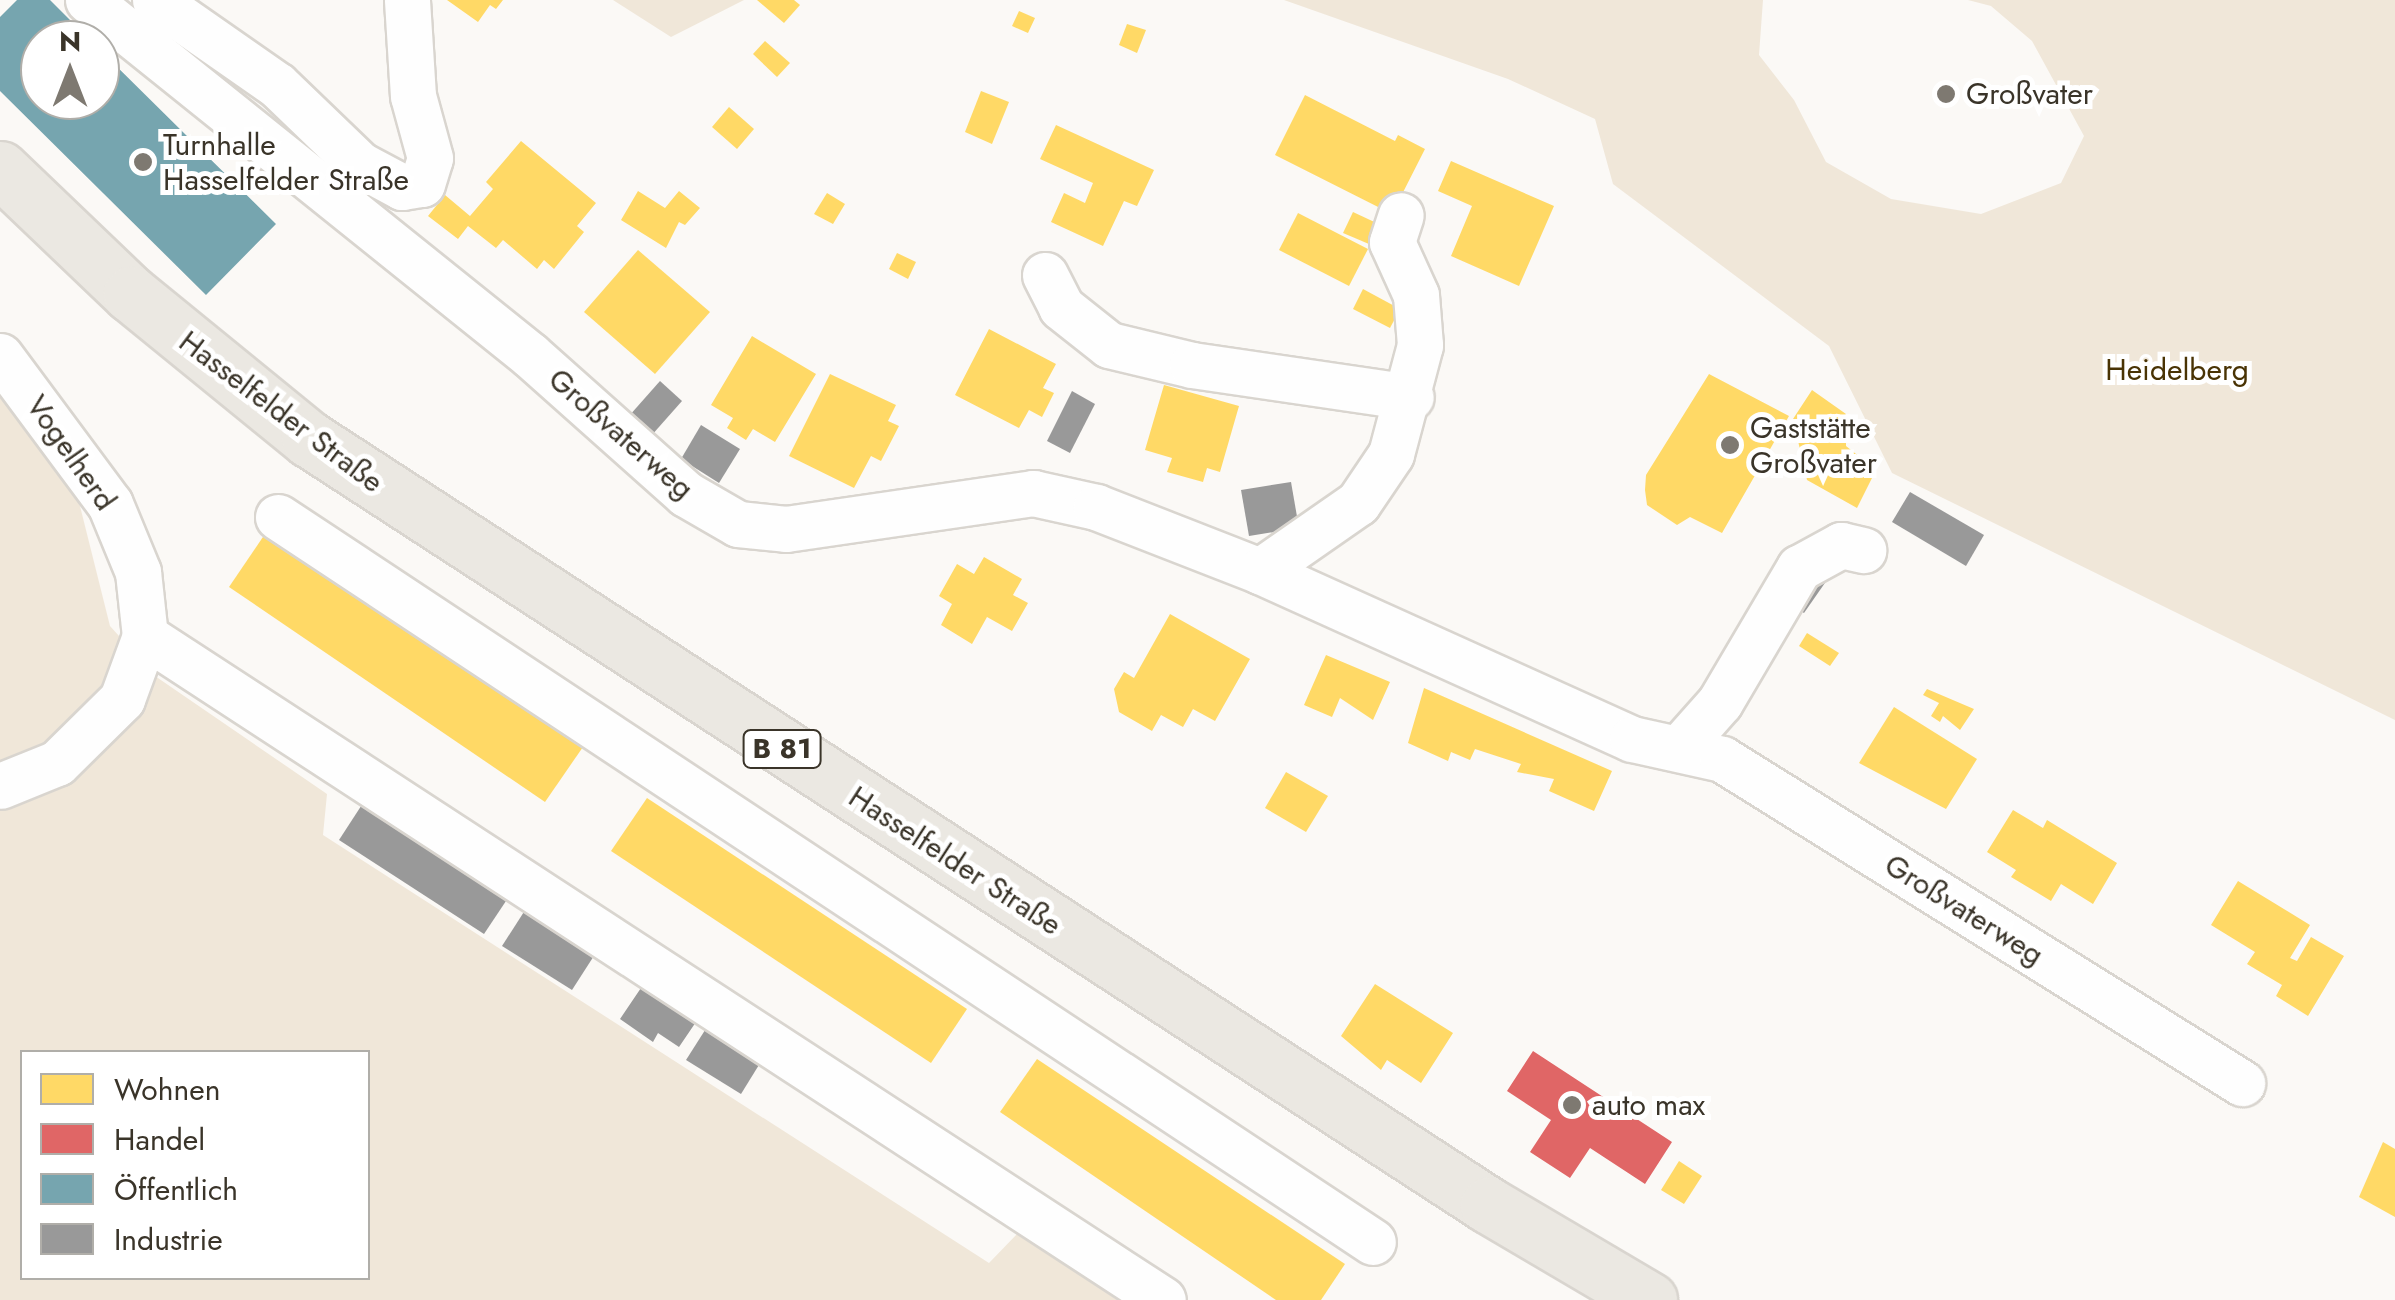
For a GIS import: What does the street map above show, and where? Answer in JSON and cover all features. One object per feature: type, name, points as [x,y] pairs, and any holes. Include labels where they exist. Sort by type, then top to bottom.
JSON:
[{"type":"main road","name":"Hasselfelder Straße","points":[[0,169],[168,326],[325,450],[1455,1183],[1649,1300]]},
{"type":"street","name":"Großvaterweg","points":[[88,0],[530,356],[686,494],[738,524],[786,529],[1033,493],[1062,495],[1260,571],[1632,739],[1682,745],[1722,759],[2242,1083]]},
{"type":"street","points":[[155,0],[277,86],[359,164],[402,187],[422,184],[430,158],[413,96],[407,0]]},
{"type":"street","points":[[1260,571],[1358,502],[1391,454],[1411,398],[1420,344],[1416,295],[1392,242],[1401,215]]},
{"type":"street","points":[[1046,275],[1060,306],[1110,345],[1192,365],[1411,398]]},
{"type":"street","name":"Vogelherd","points":[[0,356],[110,504],[138,572],[145,636],[122,699],[57,763],[0,786]]},
{"type":"street","points":[[278,517],[784,858],[1373,1242]]},
{"type":"street","points":[[1682,745],[1720,702],[1799,568],[1840,545],[1863,550]]},
{"type":"street","points":[[145,636],[1163,1300]]},
{"type":"green space","points":[[613,0],[744,0],[671,37]]},
{"type":"green space","name":"Heidelberg","points":[[1284,0],[1763,0],[1759,55],[1794,100],[1826,162],[1891,199],[1981,214],[2061,183],[2084,136],[2032,41],[1991,6],[1968,0],[2395,0],[2395,720],[1892,473],[1829,346],[1613,184],[1595,119],[1508,79]]},
{"type":"green space","points":[[0,385],[74,482],[110,626],[155,676],[327,794],[323,835],[989,1263],[1019,1232],[1117,1300],[0,1300]]},
{"type":"building: Wohnen","points":[[447,0],[503,0],[496,9],[490,5],[478,22]]},
{"type":"building: Wohnen","points":[[757,0],[794,0],[800,5],[784,23]]},
{"type":"building: Wohnen","points":[[1019,11],[1035,18],[1028,33],[1012,26]]},
{"type":"building: Wohnen","points":[[1127,24],[1146,30],[1137,53],[1119,45]]},
{"type":"building: Wohnen","points":[[765,41],[790,63],[777,77],[753,54]]},
{"type":"building: Wohnen","points":[[981,91],[1009,102],[992,144],[965,132]]},
{"type":"building: Wohnen","points":[[1305,95],[1395,141],[1398,135],[1425,149],[1392,214],[1275,155]]},
{"type":"building: Wohnen","points":[[729,107],[754,129],[737,149],[712,127]]},
{"type":"building: Wohnen","points":[[1056,125],[1154,170],[1137,206],[1124,201],[1103,246],[1051,222],[1064,193],[1085,203],[1093,183],[1040,159]]},
{"type":"building: Wohnen","points":[[521,141],[596,203],[577,226],[584,232],[554,269],[544,260],[537,269],[503,240],[496,248],[468,226],[458,239],[428,216],[445,195],[470,216],[493,189],[486,182]]},
{"type":"building: Wohnen","points":[[1451,161],[1554,206],[1519,286],[1451,256],[1472,206],[1438,191]]},
{"type":"building: Wohnen","points":[[638,191],[665,208],[679,191],[700,208],[685,225],[679,222],[666,248],[621,220]]},
{"type":"building: Wohnen","points":[[827,193],[845,204],[833,224],[814,214]]},
{"type":"building: Wohnen","points":[[1353,212],[1385,227],[1376,247],[1343,233]]},
{"type":"building: Wohnen","points":[[1298,213],[1368,249],[1349,286],[1279,250]]},
{"type":"building: Wohnen","points":[[638,250],[710,312],[655,374],[584,312]]},
{"type":"building: Wohnen","points":[[897,253],[916,262],[908,279],[889,269]]},
{"type":"building: Wohnen","points":[[1363,289],[1400,309],[1390,328],[1353,309]]},
{"type":"building: Wohnen","points":[[989,329],[1056,364],[1043,388],[1054,393],[1042,417],[1029,410],[1019,428],[955,395]]},
{"type":"building: Wohnen","points":[[752,336],[816,374],[775,442],[753,429],[746,440],[727,428],[733,418],[711,405]]},
{"type":"building: Wohnen","points":[[830,374],[896,405],[888,421],[899,426],[881,461],[871,456],[854,488],[789,456]]},
{"type":"building: Wohnen","points":[[1709,374],[1789,416],[1722,533],[1690,517],[1677,525],[1647,505],[1645,490],[1646,475]]},
{"type":"building: Wohnen","points":[[1164,385],[1239,406],[1220,472],[1207,468],[1203,482],[1167,472],[1172,458],[1145,450]]},
{"type":"building: Wohnen","points":[[1812,390],[1846,414],[1846,446],[1876,470],[1857,508],[1807,480],[1793,419]]},
{"type":"building: Wohnen","points":[[269,528],[585,744],[545,802],[229,587]]},
{"type":"building: Wohnen","points":[[984,557],[1022,579],[1013,595],[1028,603],[1012,631],[987,617],[972,644],[941,625],[952,604],[939,596],[957,564],[974,574]]},
{"type":"building: Wohnen","points":[[1170,614],[1250,659],[1215,721],[1193,709],[1183,727],[1161,715],[1152,731],[1119,712],[1114,689],[1124,672],[1134,678]]},
{"type":"building: Wohnen","points":[[1807,633],[1839,653],[1830,666],[1799,646]]},
{"type":"building: Wohnen","points":[[1326,655],[1390,682],[1373,720],[1340,698],[1332,717],[1304,705]]},
{"type":"building: Wohnen","points":[[1424,688],[1612,771],[1594,811],[1549,791],[1554,779],[1517,772],[1521,764],[1475,749],[1470,760],[1451,752],[1448,761],[1408,743]]},
{"type":"building: Wohnen","points":[[1927,689],[1974,709],[1960,730],[1943,716],[1940,722],[1931,716],[1939,703],[1923,695]]},
{"type":"building: Wohnen","points":[[1894,707],[1977,759],[1946,809],[1859,763]]},
{"type":"building: Wohnen","points":[[1286,772],[1328,796],[1306,832],[1265,808]]},
{"type":"building: Wohnen","points":[[647,798],[967,1009],[931,1063],[611,851]]},
{"type":"building: Wohnen","points":[[2013,810],[2043,828],[2047,820],[2117,863],[2093,904],[2061,884],[2051,901],[2011,877],[2016,870],[1987,852]]},
{"type":"building: Wohnen","points":[[2238,881],[2310,925],[2290,958],[2297,961],[2311,937],[2344,956],[2308,1016],[2276,996],[2282,985],[2247,964],[2255,952],[2211,925]]},
{"type":"building: Wohnen","points":[[1375,984],[1453,1033],[1421,1083],[1387,1060],[1381,1070],[1341,1036]]},
{"type":"building: Wohnen","points":[[1037,1059],[1345,1264],[1321,1300],[1276,1300],[1000,1112]]},
{"type":"building: Wohnen","points":[[2383,1142],[2395,1149],[2395,1217],[2359,1197]]},
{"type":"building: Wohnen","points":[[1679,1161],[1702,1176],[1684,1204],[1661,1190]]},
{"type":"building: Handel","name":"auto max","points":[[1533,1051],[1672,1142],[1645,1184],[1590,1148],[1570,1178],[1530,1152],[1551,1120],[1507,1091]]},
{"type":"building: Öffentlich","name":"Turnhalle Hasselfelder Straße","points":[[17,0],[50,0],[70,20],[20,20],[20,111],[0,91],[0,17]]},
{"type":"building: Öffentlich","name":"Turnhalle Hasselfelder Straße","points":[[120,70],[276,224],[206,295],[29,120],[120,120]]},
{"type":"building: Industrie","points":[[660,381],[682,401],[651,436],[629,416]]},
{"type":"building: Industrie","points":[[1072,391],[1095,404],[1070,453],[1047,441]]},
{"type":"building: Industrie","points":[[701,425],[740,449],[719,483],[681,459]]},
{"type":"building: Industrie","points":[[1291,482],[1299,528],[1249,536],[1241,490]]},
{"type":"building: Industrie","points":[[1910,492],[1984,535],[1966,566],[1892,522]]},
{"type":"building: Industrie","points":[[1812,571],[1827,580],[1804,613],[1790,604]]},
{"type":"building: Industrie","points":[[365,800],[510,895],[484,934],[339,840]]},
{"type":"building: Industrie","points":[[529,904],[599,948],[572,990],[502,946]]},
{"type":"building: Industrie","points":[[645,982],[698,1019],[679,1047],[658,1033],[653,1042],[620,1019]]},
{"type":"building: Industrie","points":[[707,1027],[762,1060],[741,1094],[686,1060]]},
{"type":"place","name":"Großvater","points":[[1946,94]]},
{"type":"place","name":"Turnhalle Hasselfelder Straße","points":[[143,162]]},
{"type":"place","name":"Gaststätte Großvater","points":[[1730,445]]},
{"type":"place","name":"auto max","points":[[1572,1105]]}]
